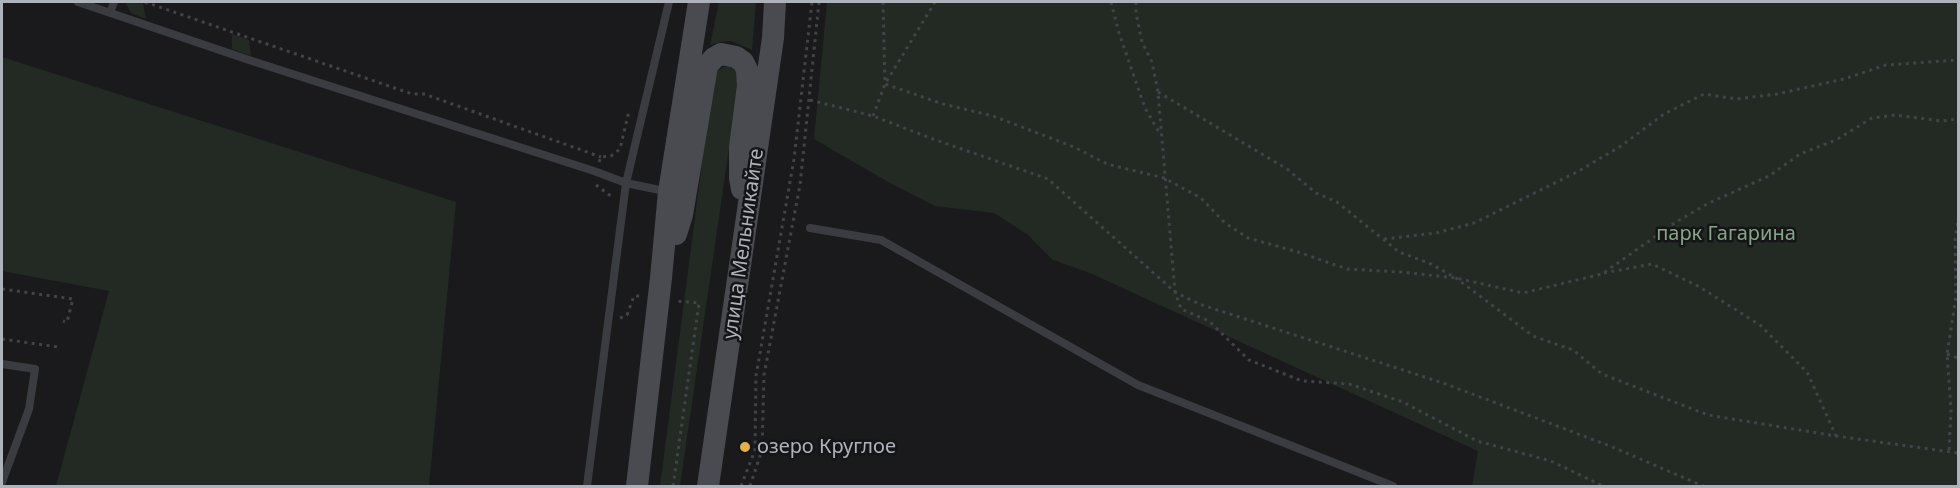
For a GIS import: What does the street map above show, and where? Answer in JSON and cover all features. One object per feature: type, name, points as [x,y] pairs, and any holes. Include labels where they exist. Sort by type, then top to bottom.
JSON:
[{"type":"main road","points":[[637,486],[669,192],[699,2]]},
{"type":"main road","name":"улица Мельникайте","points":[[708,486],[773,38],[775,2]]},
{"type":"main road","points":[[773,38],[784,2]]},
{"type":"main road","points":[[661,279],[682,215],[707,66],[721,54],[736,57],[743,62],[747,70],[748,86],[740,147],[740,178],[748,216]]},
{"type":"lane","points":[[78,2],[626,183],[669,192]]},
{"type":"lane","points":[[110,13],[114,2]]},
{"type":"lane","points":[[587,486],[626,183],[669,2]]},
{"type":"lane","points":[[810,228],[881,240],[1138,384],[1393,486]]},
{"type":"lane","points":[[2,364],[35,369],[29,409],[2,482]]},
{"type":"path","points":[[146,2],[412,94],[424,94],[601,157]]},
{"type":"path","points":[[741,486],[755,450],[756,376],[794,159],[812,2]]},
{"type":"path","points":[[750,486],[762,450],[765,375],[800,185],[819,2]]},
{"type":"path","points":[[883,2],[885,84]]},
{"type":"path","points":[[873,116],[885,84],[935,2]]},
{"type":"path","points":[[1111,2],[1119,33],[1145,108],[1161,136]]},
{"type":"path","points":[[1136,2],[1142,42],[1152,62],[1158,92],[1175,292],[1181,309],[1209,321],[1249,360],[1302,381],[1349,384],[1403,402],[1477,441],[1551,461],[1603,486]]},
{"type":"path","points":[[1383,239],[1436,233],[1474,223],[1577,172],[1621,146],[1664,114],[1704,94],[1736,99],[1777,94],[1845,79],[1886,65],[1959,60]]},
{"type":"path","points":[[885,84],[943,104],[993,116],[1074,147],[1107,164],[1164,178],[1201,198],[1225,223],[1248,238],[1347,269],[1401,272],[1456,279],[1522,293],[1652,264],[1698,286],[1760,325],[1807,372],[1836,436]]},
{"type":"path","points":[[1158,92],[1287,169],[1316,193],[1337,202],[1399,252],[1431,264],[1456,279],[1533,336],[1573,351],[1602,374],[1708,415],[1959,453]]},
{"type":"path","points":[[810,100],[873,116],[933,140],[1048,179],[1175,292],[1199,304],[1443,383],[1610,446],[1703,486]]},
{"type":"path","points":[[1602,274],[1684,217],[1769,176],[1800,154],[1836,140],[1872,118],[1895,115],[1942,121],[1959,119]]},
{"type":"path","points":[[1949,450],[1951,410],[1947,354],[1956,297],[1955,239],[1959,221]]},
{"type":"path","points":[[2,289],[73,299],[67,322],[63,321]]},
{"type":"path","points":[[2,339],[58,347]]},
{"type":"path","points":[[1947,354],[1959,358]]},
{"type":"green space","points":[[125,2],[143,3],[146,19],[131,13]]},
{"type":"green space","points":[[719,2],[756,2],[752,50],[731,41],[710,45]]},
{"type":"green space","name":"парк Гагарина","points":[[827,2],[1958,2],[1958,486],[1472,486],[1478,451],[1090,273],[1053,260],[1028,235],[994,213],[935,206],[814,139]]},
{"type":"green space","points":[[232,34],[249,40],[251,56],[232,49]]},
{"type":"green space","points":[[2,57],[456,202],[429,486],[56,486],[109,291],[2,271]]},
{"type":"green space","points":[[723,67],[731,67],[739,79],[680,486],[660,486],[713,79],[716,72]]},
{"type":"place","name":"озеро Круглое","points":[[745,447]]}]
